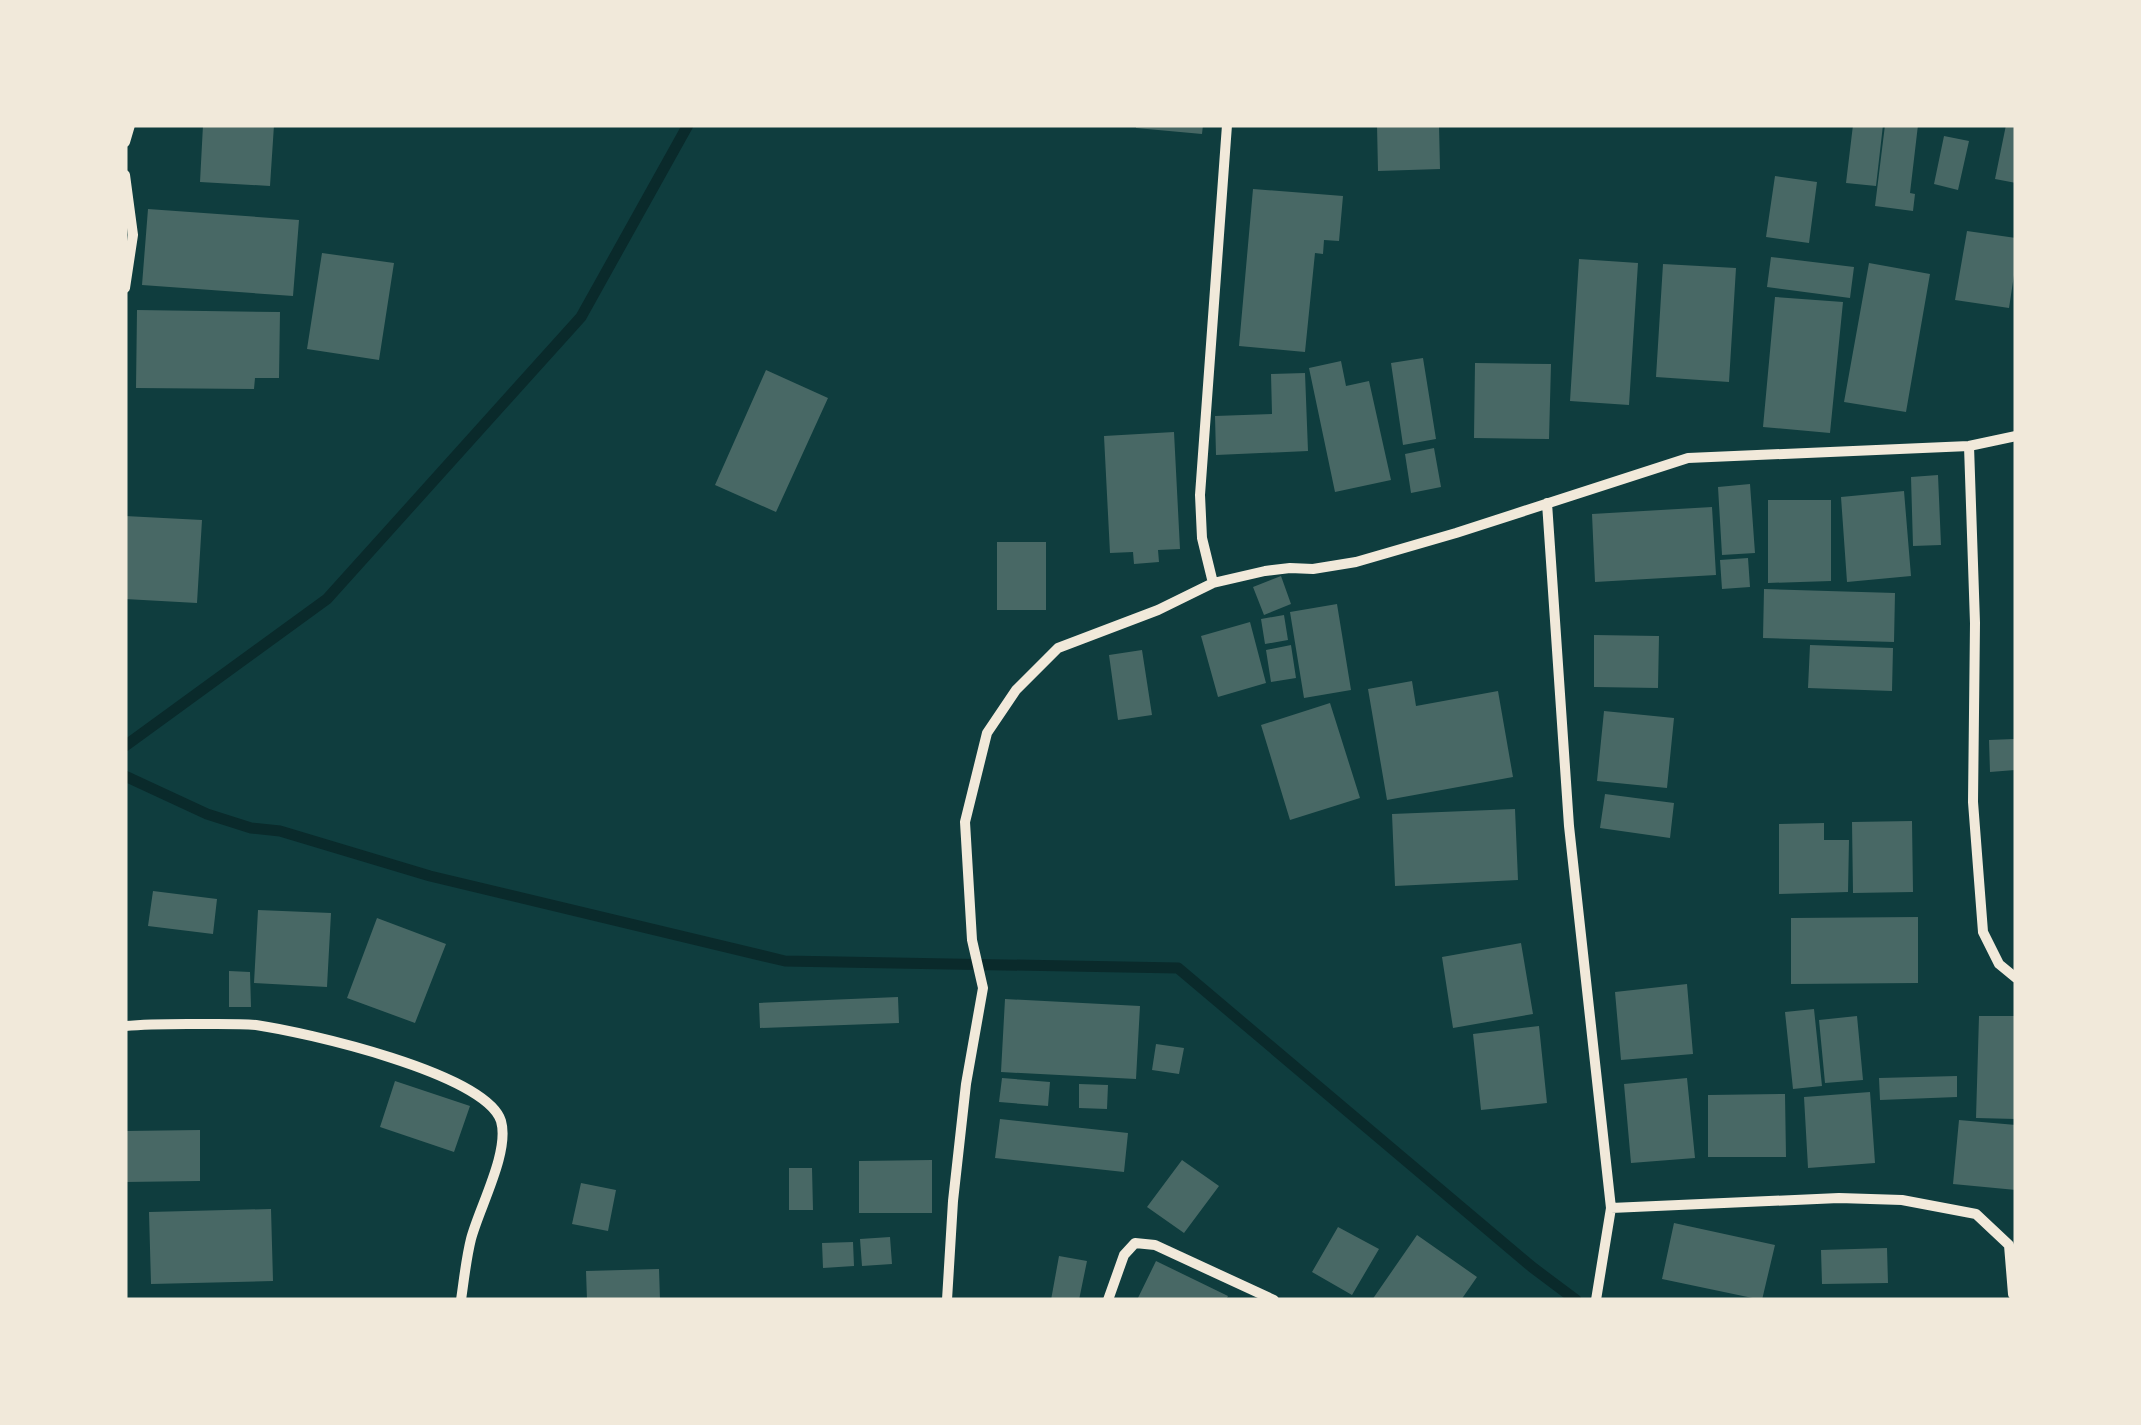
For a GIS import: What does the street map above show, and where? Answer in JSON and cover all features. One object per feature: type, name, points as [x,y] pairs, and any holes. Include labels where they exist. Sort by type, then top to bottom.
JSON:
[{"type":"street","points":[[125,142],[130,125]]},
{"type":"street","points":[[1213,583],[1202,538],[1200,495],[1227,125]]},
{"type":"street","points":[[125,175],[133,236],[125,288]]},
{"type":"street","points":[[947,1300],[966,1084],[983,988],[972,940],[965,822],[986,733],[1016,690],[1058,648],[1158,610],[1213,583],[1290,568],[1313,569],[1356,562],[1688,458],[1969,446],[2016,436]]},
{"type":"street","points":[[1969,446],[1975,623],[1973,802],[1983,932],[1999,964],[2016,978]]},
{"type":"street","points":[[1547,503],[1568,826],[1611,1208],[1597,1295]]},
{"type":"street","points":[[125,1026],[254,1025],[335,1042],[410,1064],[460,1085],[489,1104],[501,1121],[502,1150],[470,1241],[461,1300]]},
{"type":"street","points":[[1611,1208],[1839,1198],[1902,1200],[1976,1214],[2009,1245],[2016,1295]]},
{"type":"street","points":[[1108,1300],[1124,1256],[1135,1243],[1155,1245],[1274,1300]]},
{"type":"building","points":[[203,125],[274,125],[270,186],[200,182]]},
{"type":"building","points":[[1136,125],[1203,125],[1202,134]]},
{"type":"building","points":[[1377,125],[1439,125],[1440,169],[1378,171]]},
{"type":"building","points":[[1853,125],[1883,125],[1876,186],[1846,183]]},
{"type":"building","points":[[1885,125],[1918,125],[1910,193],[1915,194],[1913,211],[1875,206]]},
{"type":"building","points":[[2006,125],[2016,125],[2016,183],[1995,179]]},
{"type":"building","points":[[1944,136],[1969,141],[1958,190],[1934,184]]},
{"type":"building","points":[[1775,176],[1817,182],[1809,243],[1766,237]]},
{"type":"building","points":[[1253,189],[1343,196],[1339,241],[1324,240],[1323,254],[1315,253],[1305,352],[1239,346]]},
{"type":"building","points":[[148,209],[299,220],[293,296],[142,285]]},
{"type":"building","points":[[1967,231],[2016,238],[2009,308],[1955,300]]},
{"type":"building","points":[[322,253],[394,263],[379,360],[307,349]]},
{"type":"building","points":[[1771,257],[1854,267],[1850,298],[1767,287]]},
{"type":"building","points":[[1579,259],[1638,263],[1629,405],[1570,401]]},
{"type":"building","points":[[1869,263],[1930,274],[1906,412],[1844,402]]},
{"type":"building","points":[[1663,264],[1736,268],[1729,382],[1656,377]]},
{"type":"building","points":[[1775,297],[1843,302],[1830,433],[1763,427]]},
{"type":"building","points":[[137,310],[280,312],[279,378],[255,378],[254,389],[136,388]]},
{"type":"building","points":[[1423,358],[1436,439],[1403,445],[1391,363]]},
{"type":"building","points":[[1341,361],[1346,386],[1369,381],[1391,480],[1335,492],[1309,368]]},
{"type":"building","points":[[1475,363],[1551,364],[1549,439],[1474,438]]},
{"type":"building","points":[[766,370],[828,398],[776,512],[715,485]]},
{"type":"building","points":[[1305,373],[1308,451],[1216,455],[1215,416],[1272,414],[1271,374]]},
{"type":"building","points":[[1174,432],[1180,549],[1158,550],[1159,562],[1134,564],[1133,552],[1110,553],[1104,436]]},
{"type":"building","points":[[1434,448],[1441,487],[1411,493],[1405,454]]},
{"type":"building","points":[[1938,475],[1941,545],[1913,546],[1911,477]]},
{"type":"building","points":[[1750,484],[1755,553],[1722,555],[1718,487]]},
{"type":"building","points":[[1904,491],[1911,576],[1847,582],[1841,497]]},
{"type":"building","points":[[1768,500],[1831,500],[1831,581],[1768,583]]},
{"type":"building","points":[[1712,507],[1716,575],[1595,582],[1592,514]]},
{"type":"building","points":[[125,516],[202,520],[197,603],[125,599]]},
{"type":"building","points":[[997,542],[1046,542],[1046,610],[997,610]]},
{"type":"building","points":[[1748,558],[1750,587],[1722,589],[1720,560]]},
{"type":"building","points":[[1281,576],[1291,604],[1264,615],[1253,587]]},
{"type":"building","points":[[1764,589],[1895,593],[1894,642],[1763,638]]},
{"type":"building","points":[[1337,604],[1351,690],[1304,698],[1290,612]]},
{"type":"building","points":[[1284,615],[1288,640],[1265,644],[1261,619]]},
{"type":"building","points":[[1250,622],[1266,683],[1218,697],[1201,636]]},
{"type":"building","points":[[1594,635],[1659,636],[1658,688],[1594,687]]},
{"type":"building","points":[[1291,645],[1296,678],[1271,682],[1266,650]]},
{"type":"building","points":[[1810,645],[1893,648],[1892,691],[1808,688]]},
{"type":"building","points":[[1142,650],[1152,715],[1118,720],[1109,655]]},
{"type":"building","points":[[1412,681],[1416,706],[1498,691],[1513,777],[1387,800],[1368,689]]},
{"type":"building","points":[[1330,703],[1360,798],[1290,820],[1261,725]]},
{"type":"building","points":[[1604,711],[1674,718],[1667,788],[1597,781]]},
{"type":"building","points":[[2014,739],[2015,770],[1990,772],[1989,740]]},
{"type":"building","points":[[1605,794],[1674,803],[1670,838],[1600,828]]},
{"type":"building","points":[[1515,809],[1518,880],[1395,886],[1392,814]]},
{"type":"building","points":[[1912,821],[1913,892],[1853,893],[1852,822]]},
{"type":"building","points":[[1824,823],[1824,840],[1849,840],[1848,892],[1779,894],[1779,824]]},
{"type":"building","points":[[153,891],[217,899],[213,934],[148,926]]},
{"type":"building","points":[[258,910],[331,913],[327,987],[254,983]]},
{"type":"building","points":[[1918,917],[1918,983],[1791,984],[1791,918]]},
{"type":"building","points":[[377,918],[446,944],[415,1023],[347,998]]},
{"type":"building","points":[[1521,943],[1533,1014],[1453,1028],[1442,957]]},
{"type":"building","points":[[229,971],[250,972],[251,1007],[229,1007]]},
{"type":"building","points":[[1687,984],[1693,1054],[1621,1060],[1615,992]]},
{"type":"building","points":[[898,997],[899,1023],[760,1028],[759,1003]]},
{"type":"building","points":[[1005,999],[1140,1006],[1136,1079],[1001,1072]]},
{"type":"building","points":[[1814,1009],[1822,1086],[1793,1089],[1785,1012]]},
{"type":"building","points":[[1857,1016],[1863,1080],[1825,1083],[1819,1020]]},
{"type":"building","points":[[1979,1016],[2016,1016],[2016,1119],[1976,1118]]},
{"type":"building","points":[[1539,1026],[1547,1103],[1481,1110],[1473,1034]]},
{"type":"building","points":[[1156,1044],[1184,1048],[1179,1074],[1152,1070]]},
{"type":"building","points":[[1957,1076],[1957,1097],[1880,1100],[1879,1078]]},
{"type":"building","points":[[1002,1078],[1050,1082],[1048,1106],[999,1102]]},
{"type":"building","points":[[1687,1078],[1695,1158],[1631,1163],[1624,1084]]},
{"type":"building","points":[[395,1081],[470,1106],[454,1152],[380,1127]]},
{"type":"building","points":[[1079,1084],[1108,1085],[1107,1109],[1079,1108]]},
{"type":"building","points":[[1870,1092],[1875,1163],[1808,1168],[1804,1097]]},
{"type":"building","points":[[1785,1094],[1786,1157],[1708,1157],[1708,1095]]},
{"type":"building","points":[[1000,1119],[1128,1133],[1124,1172],[995,1158]]},
{"type":"building","points":[[1959,1120],[2016,1125],[2016,1190],[1953,1184]]},
{"type":"building","points":[[200,1130],[200,1181],[125,1182],[125,1131]]},
{"type":"building","points":[[932,1160],[932,1213],[859,1213],[859,1161]]},
{"type":"building","points":[[1182,1160],[1219,1186],[1184,1233],[1147,1207]]},
{"type":"building","points":[[789,1168],[812,1168],[813,1210],[789,1210]]},
{"type":"building","points":[[581,1183],[616,1190],[608,1231],[572,1224]]},
{"type":"building","points":[[271,1209],[273,1281],[151,1284],[149,1212]]},
{"type":"building","points":[[1674,1223],[1775,1245],[1762,1300],[1662,1279]]},
{"type":"building","points":[[1338,1227],[1379,1249],[1352,1295],[1312,1272]]},
{"type":"building","points":[[1417,1235],[1477,1277],[1461,1300],[1372,1300]]},
{"type":"building","points":[[890,1237],[892,1264],[862,1266],[860,1239]]},
{"type":"building","points":[[853,1242],[854,1266],[823,1268],[822,1243]]},
{"type":"building","points":[[1887,1248],[1888,1283],[1822,1284],[1821,1250]]},
{"type":"building","points":[[1059,1256],[1087,1261],[1079,1300],[1051,1300]]},
{"type":"building","points":[[1156,1261],[1228,1296],[1226,1300],[1137,1300]]},
{"type":"building","points":[[659,1269],[660,1300],[587,1300],[586,1271]]},
{"type":"waterway","points":[[125,746],[327,599],[581,317],[688,125]]},
{"type":"waterway","points":[[125,776],[207,814],[251,828],[280,831],[430,876],[785,961],[1178,968],[1576,1300]]}]
